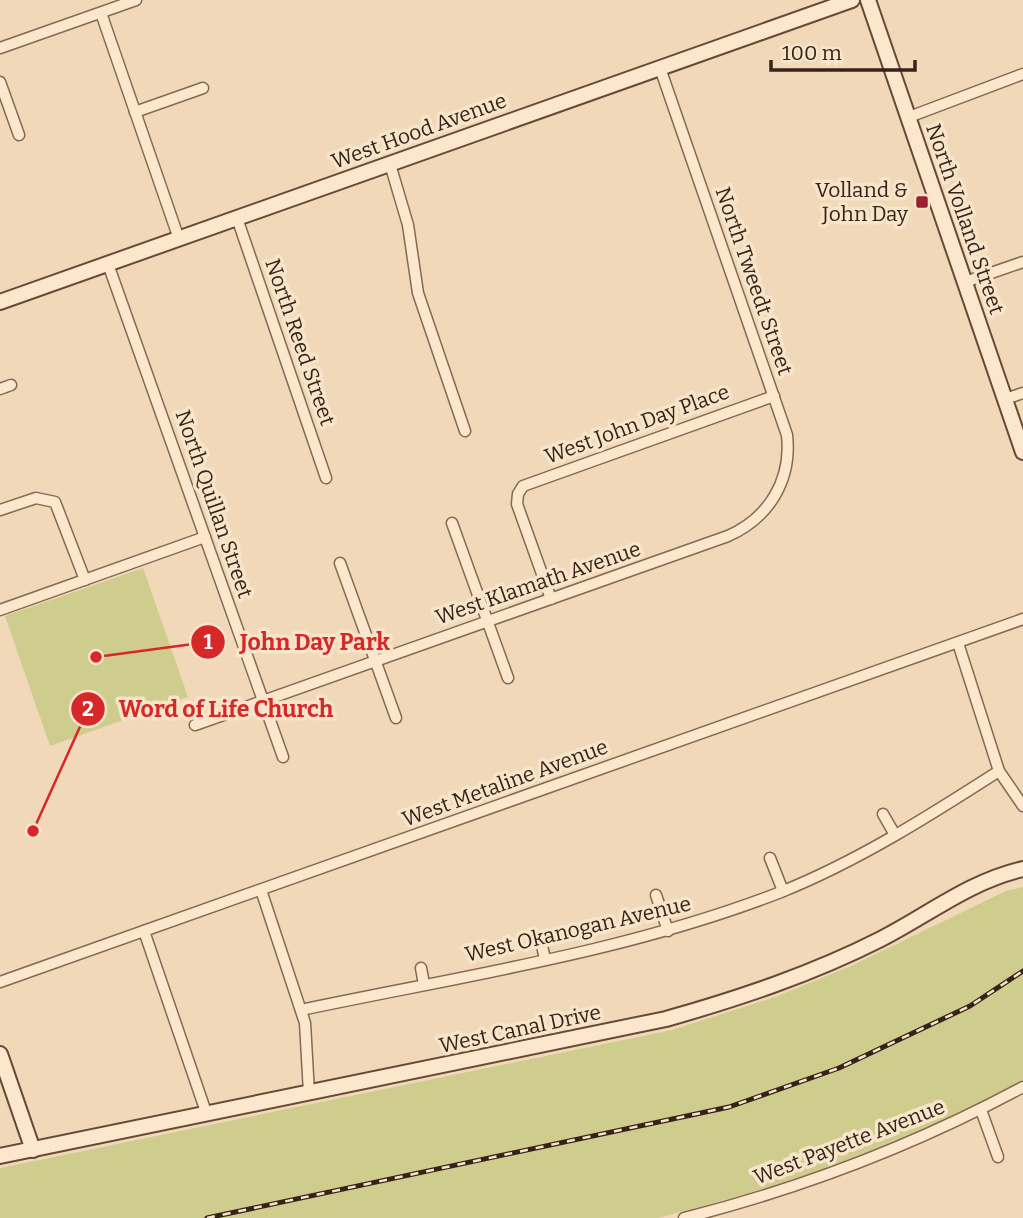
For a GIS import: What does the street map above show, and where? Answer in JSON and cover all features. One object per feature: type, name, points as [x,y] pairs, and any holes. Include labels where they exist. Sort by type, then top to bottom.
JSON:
[{"type":"street","points":[[0,48],[136,0]]},
{"type":"street","name":"West Hood Avenue","points":[[0,302],[852,0]]},
{"type":"street","name":"North Volland Street","points":[[868,0],[1023,452]]},
{"type":"street","points":[[101,13],[179,239]]},
{"type":"street","name":"North Tweedt Street","points":[[660,68],[787,435],[788,457],[781,482],[769,507]]},
{"type":"street","points":[[909,117],[1023,74]]},
{"type":"street","points":[[0,82],[19,135]]},
{"type":"street","points":[[135,112],[203,88]]},
{"type":"street","points":[[390,164],[408,225],[418,293],[465,431]]},
{"type":"street","name":"North Reed Street","points":[[237,218],[326,478]]},
{"type":"street","points":[[965,282],[1023,261]]},
{"type":"street","name":"North Quillan Street","points":[[108,264],[283,757]]},
{"type":"street","points":[[0,389],[11,385]]},
{"type":"street","points":[[1005,399],[1023,393]]},
{"type":"street","name":"West John Day Place","points":[[551,598],[517,504],[517,494],[526,484],[774,396]]},
{"type":"street","points":[[0,510],[36,498],[55,502],[85,580]]},
{"type":"street","name":"West Klamath Avenue","points":[[195,725],[728,536],[749,525],[769,507]]},
{"type":"street","points":[[452,523],[508,678]]},
{"type":"street","points":[[0,610],[205,537]]},
{"type":"street","points":[[340,563],[396,718]]},
{"type":"street","name":"West Metaline Avenue","points":[[0,982],[1023,619]]},
{"type":"street","points":[[958,643],[999,771],[1023,806]]},
{"type":"street","name":"West Okanogan Avenue","points":[[301,1010],[668,931],[783,891],[895,835],[999,771]]},
{"type":"street","points":[[883,814],[895,835]]},
{"type":"street","points":[[770,858],[783,891]]},
{"type":"street","name":"West Canal Drive","points":[[0,1156],[621,1030],[734,999],[851,953],[910,923],[969,888],[1023,869]]},
{"type":"street","points":[[261,890],[305,1023],[309,1093]]},
{"type":"street","points":[[656,895],[668,931]]},
{"type":"street","points":[[144,931],[207,1115]]},
{"type":"street","points":[[540,937],[545,959]]},
{"type":"street","points":[[421,968],[424,984]]},
{"type":"street","points":[[0,1054],[33,1150]]},
{"type":"street","name":"West Payette Avenue","points":[[684,1218],[826,1177],[896,1150],[1023,1087]]},
{"type":"street","points":[[981,1110],[998,1157]]},
{"type":"shaded area","points":[[143,568],[188,697],[50,746],[5,616]]},
{"type":"shaded area","points":[[1023,887],[1023,1080],[936,1125],[799,1178],[658,1218],[0,1218],[0,1168],[672,1030],[775,997],[851,966],[1006,891]]},
{"type":"railway","points":[[207,1218],[729,1107],[839,1068],[970,1006],[1023,971]]},
{"type":"place","name":"Volland & John Day","points":[[922,202]]},
{"type":"place","name":"John Day Park","points":[[96,657]]},
{"type":"place","name":"Word of Life Church","points":[[33,831]]}]
